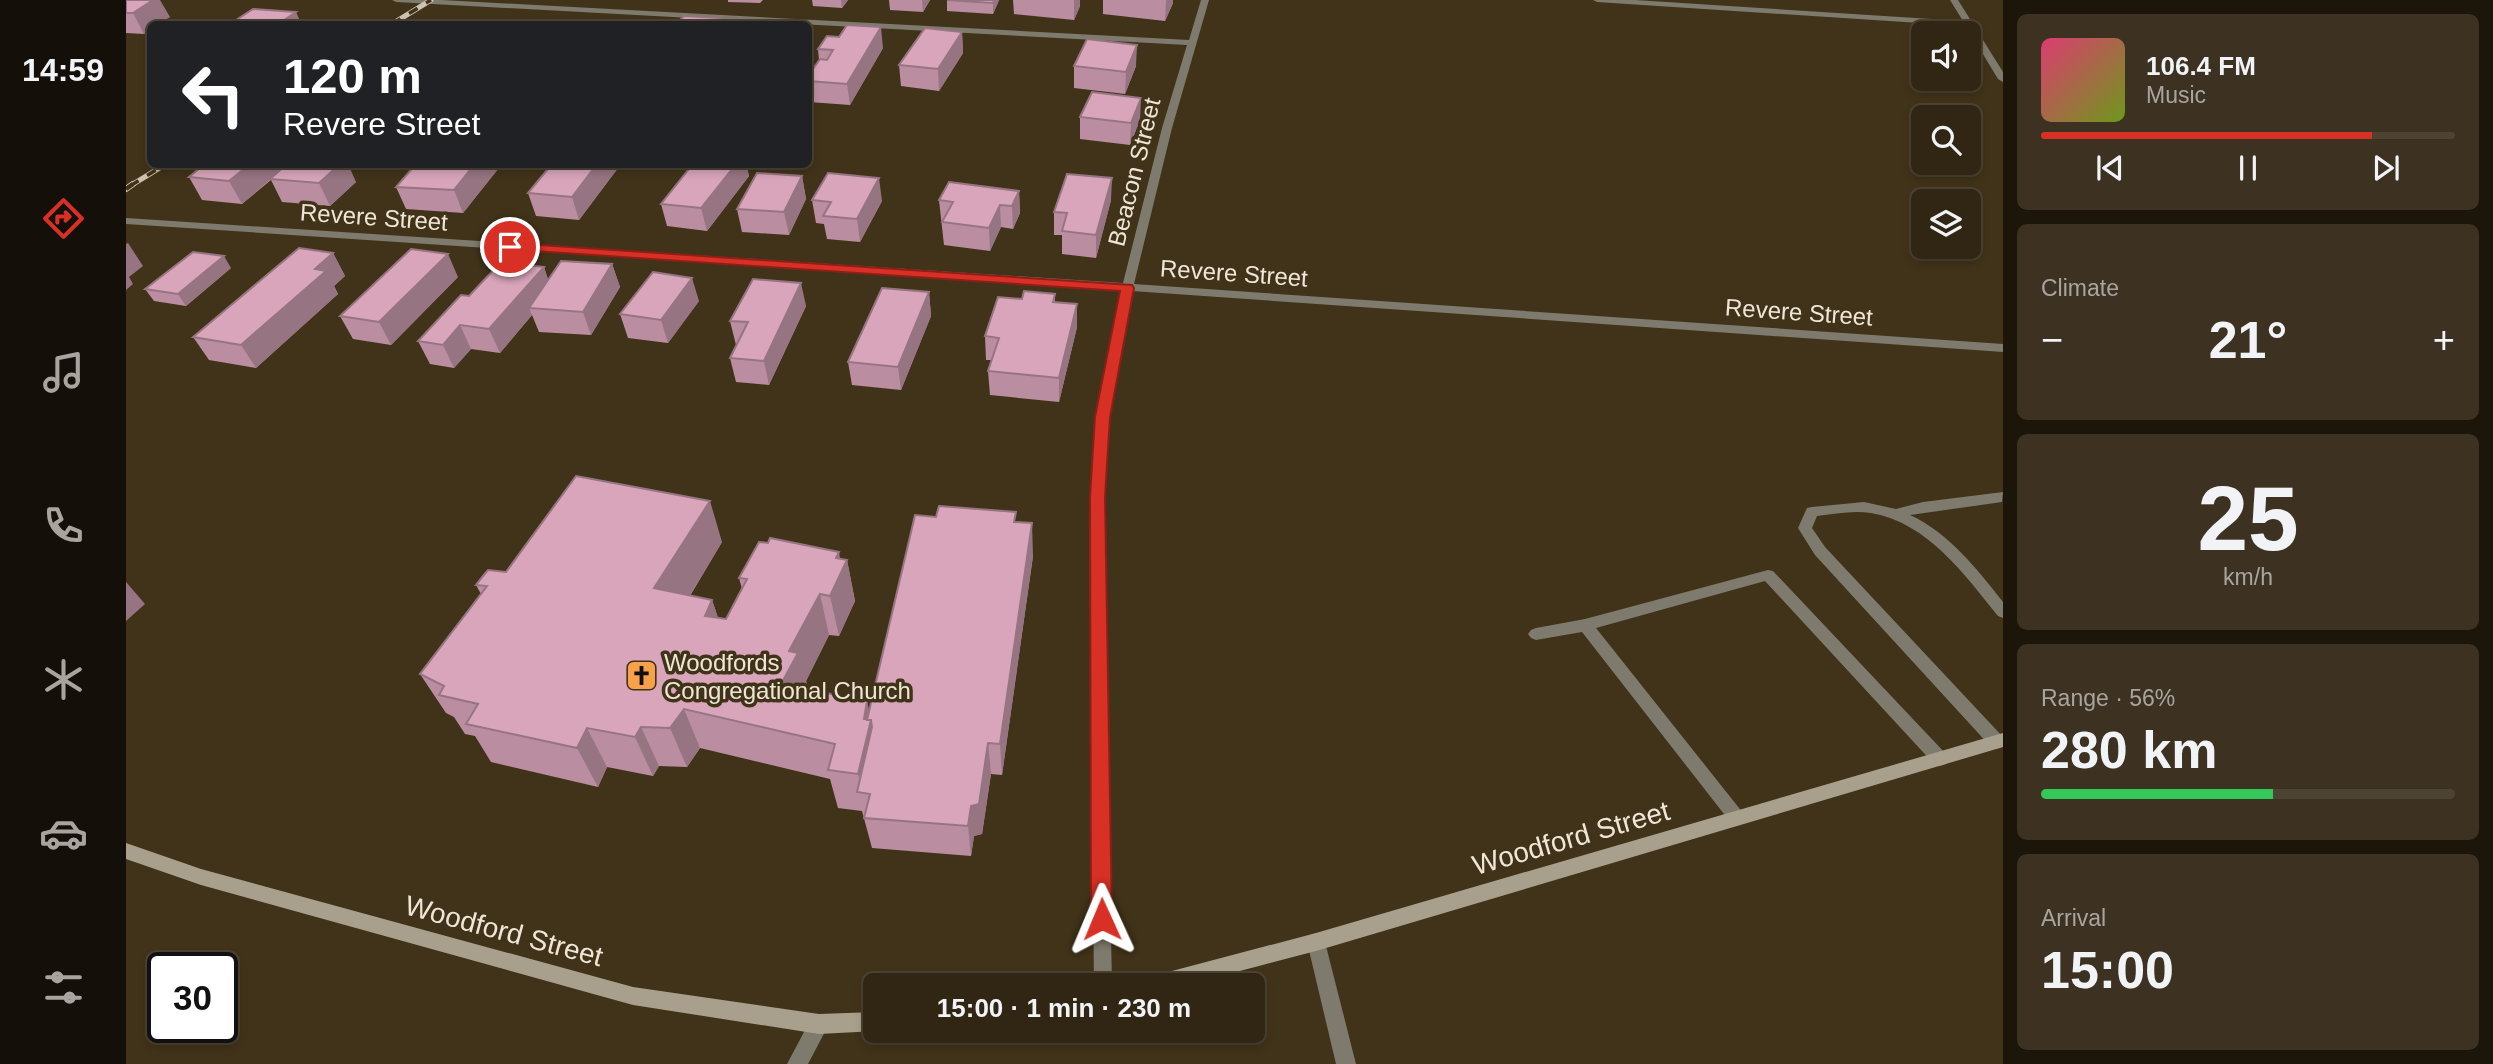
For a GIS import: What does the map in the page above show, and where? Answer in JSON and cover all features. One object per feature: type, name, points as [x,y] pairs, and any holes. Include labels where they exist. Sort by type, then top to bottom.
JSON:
[{"type":"main road","name":"Woodford Street","points":[[1198,973],[1316,942],[2000,741]]},
{"type":"main road","name":"Woodford Street","points":[[126,850],[201,877],[633,996],[818,1024],[863,1022]]},
{"type":"street","points":[[396,0],[784,21]]},
{"type":"street","name":"Beacon Street","points":[[1103,973],[1097,497],[1103,417],[1127,288],[1167,128],[1206,0]]},
{"type":"street","points":[[1597,0],[1923,21]]},
{"type":"street","points":[[1954,0],[1968,21]]},
{"type":"street","points":[[812,23],[1191,43]]},
{"type":"street","points":[[1981,42],[2003,79]]},
{"type":"street","name":"Revere Street","points":[[126,221],[1491,310],[2003,348]]},
{"type":"street","points":[[1897,514],[1923,507],[2002,497]]},
{"type":"street","points":[[2000,741],[1821,551],[1805,528],[1812,512],[1868,508],[1897,514],[1924,527],[1953,551],[2003,612]]},
{"type":"street","points":[[1536,634],[1585,625],[1768,575],[1940,759]]},
{"type":"street","points":[[1585,625],[1737,818]]},
{"type":"street","points":[[1316,942],[1346,1064]]},
{"type":"street","points":[[797,1064],[818,1024]]},
{"type":"building","points":[[126,0],[153,0],[133,13],[126,13]]},
{"type":"building","points":[[947,0],[994,0],[993,3]]},
{"type":"building","points":[[253,9],[296,12],[282,21],[235,21]]},
{"type":"building","points":[[684,16],[720,18],[718,21],[679,21]]},
{"type":"building","points":[[847,25],[881,27],[847,84],[812,81],[812,70],[820,59],[827,60],[833,50],[818,49],[827,36],[839,37]]},
{"type":"building","points":[[925,28],[962,32],[938,69],[899,65]]},
{"type":"building","points":[[1087,39],[1137,45],[1126,72],[1074,66]]},
{"type":"building","points":[[1092,92],[1141,98],[1131,123],[1080,117]]},
{"type":"building","points":[[200,168],[245,168],[229,181],[189,177]]},
{"type":"building","points":[[282,168],[336,168],[319,183],[270,179]]},
{"type":"building","points":[[413,168],[472,168],[454,190],[396,187]]},
{"type":"building","points":[[549,168],[594,168],[572,197],[528,193]]},
{"type":"building","points":[[690,168],[733,168],[701,208],[661,204]]},
{"type":"building","points":[[757,173],[802,176],[784,212],[737,209]]},
{"type":"building","points":[[828,173],[879,178],[857,219],[823,216],[831,202],[812,200]]},
{"type":"building","points":[[1067,174],[1112,178],[1096,235],[1062,231],[1067,213],[1054,212]]},
{"type":"building","points":[[949,182],[1019,191],[1012,206],[1000,205],[989,228],[942,222],[953,202],[939,200]]},
{"type":"building","points":[[299,248],[333,253],[315,269],[326,271],[241,345],[193,337]]},
{"type":"building","points":[[411,249],[448,254],[379,322],[340,316]]},
{"type":"building","points":[[193,252],[224,256],[178,294],[145,289]]},
{"type":"building","points":[[561,261],[612,264],[583,312],[529,308]]},
{"type":"building","points":[[501,262],[544,267],[489,329],[460,325],[443,345],[418,341],[461,295],[469,296]]},
{"type":"building","points":[[653,272],[692,278],[661,320],[620,314]]},
{"type":"building","points":[[753,279],[801,283],[764,361],[730,358],[748,322],[730,321]]},
{"type":"building","points":[[882,288],[929,292],[898,367],[848,362]]},
{"type":"building","points":[[1024,291],[1055,294],[1053,302],[1077,304],[1059,378],[988,371],[999,338],[985,336],[998,297],[1022,299]]},
{"type":"building","name":"Woodfords Congregational Church","points":[[576,476],[710,501],[654,588],[712,600],[705,616],[726,619],[747,579],[739,578],[759,542],[768,543],[770,538],[839,552],[836,558],[847,560],[830,596],[820,594],[789,651],[798,653],[781,684],[867,701],[864,719],[871,720],[858,774],[828,770],[835,744],[684,709],[670,728],[641,727],[635,737],[587,728],[577,748],[466,724],[478,704],[439,695],[444,686],[420,674],[487,586],[476,585],[483,576],[488,570],[506,572]]},
{"type":"building","name":"Woodfords Congregational Church","points":[[939,506],[1016,512],[1014,522],[1032,523],[1000,744],[988,743],[979,804],[971,806],[968,826],[864,818],[870,794],[857,792],[872,727],[871,720],[867,720],[915,515],[936,517]]},
{"type":"railway","points":[[397,21],[431,0]]},
{"type":"railway","points":[[131,185],[159,168]]},
{"type":"railway","points":[[126,189],[131,185]]},
{"type":"place","name":"Woodfords Congregational Church","points":[[641,676]]},
{"type":"route","points":[[510,247],[1127,288],[1103,417],[1097,497],[1102,919]]}]
